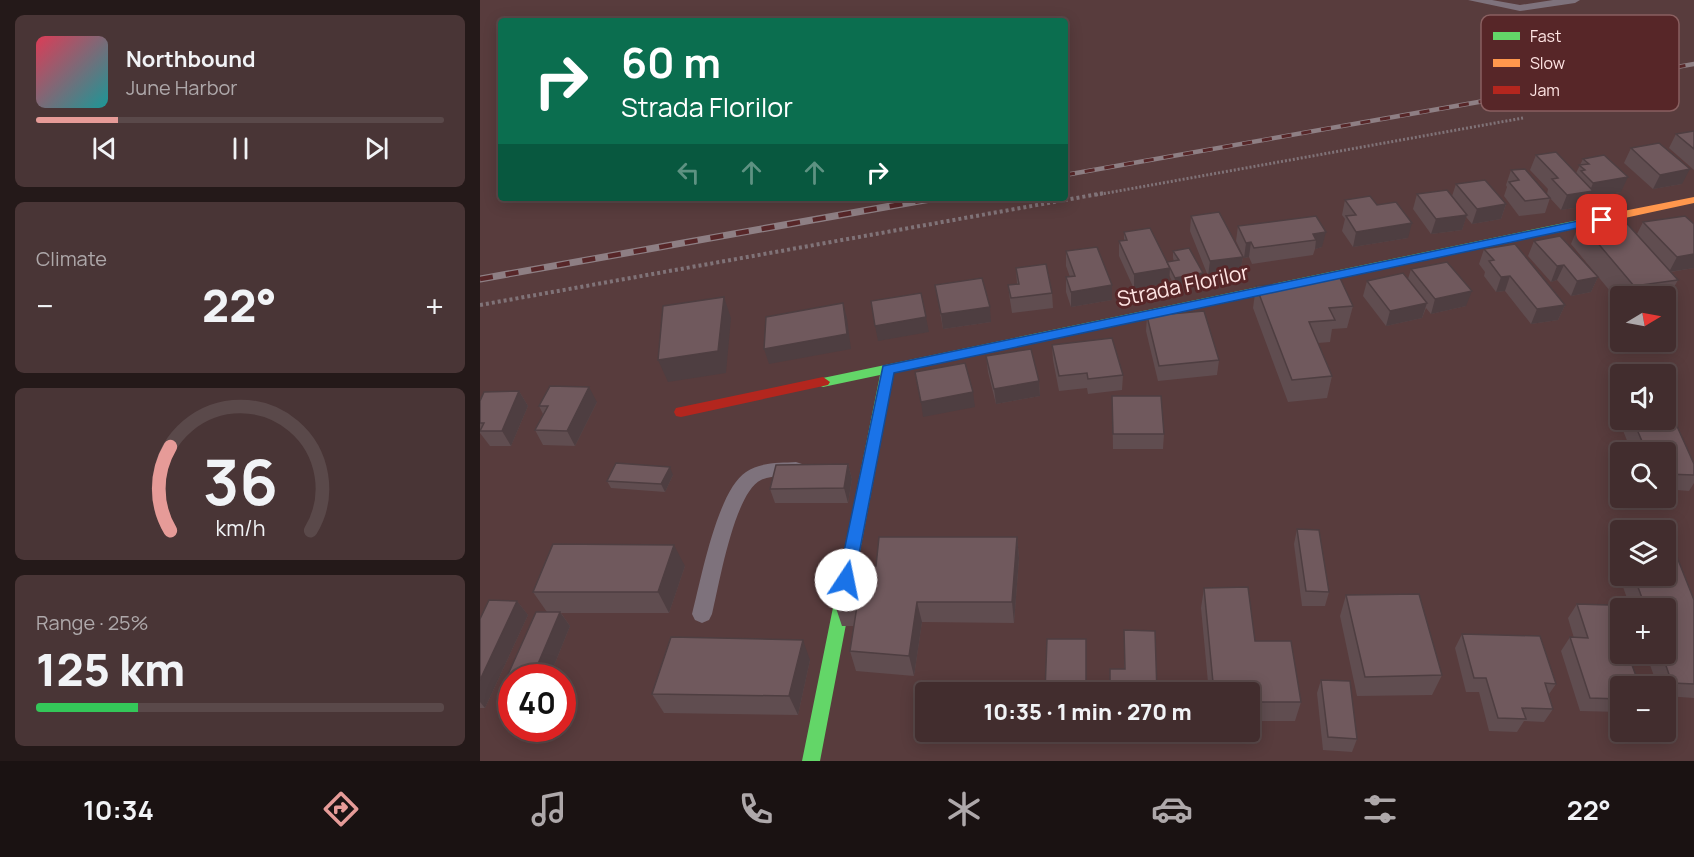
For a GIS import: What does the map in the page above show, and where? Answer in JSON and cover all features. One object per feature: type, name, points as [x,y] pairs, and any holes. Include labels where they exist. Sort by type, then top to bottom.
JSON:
[{"type":"street","name":"Strada Florilor","points":[[681,412],[1694,200]]},
{"type":"street","points":[[811,761],[888,369]]},
{"type":"lane","points":[[1473,0],[1520,8],[1575,0]]},
{"type":"lane","points":[[846,468],[868,468]]},
{"type":"lane","points":[[702,614],[734,498],[751,477],[778,470],[812,469]]},
{"type":"path","points":[[1068,200],[1523,118]]},
{"type":"path","points":[[480,305],[1060,201]]},
{"type":"building","points":[[1694,131],[1694,149],[1676,134]]},
{"type":"building","points":[[1659,143],[1690,169],[1660,175],[1631,148]]},
{"type":"building","points":[[1556,152],[1593,191],[1567,195],[1552,179],[1558,178],[1536,155]]},
{"type":"building","points":[[1604,155],[1628,177],[1593,183],[1581,171],[1585,170],[1579,165],[1589,164],[1583,159]]},
{"type":"building","points":[[1525,169],[1550,198],[1525,201],[1509,182],[1519,180],[1511,170]]},
{"type":"building","points":[[1485,180],[1506,204],[1477,209],[1456,184]]},
{"type":"building","points":[[1447,190],[1467,215],[1436,219],[1417,194]]},
{"type":"building","points":[[1370,196],[1377,205],[1396,202],[1412,223],[1356,232],[1346,216],[1356,215],[1345,200]]},
{"type":"building","points":[[1219,212],[1243,257],[1210,261],[1191,216]]},
{"type":"building","points":[[1316,216],[1326,232],[1313,234],[1316,240],[1254,248],[1251,242],[1246,243],[1238,226]]},
{"type":"building","points":[[1685,216],[1694,224],[1694,254],[1677,257],[1643,222]]},
{"type":"building","points":[[1621,217],[1678,280],[1634,286],[1580,222]]},
{"type":"building","points":[[1150,228],[1170,268],[1134,274],[1119,241],[1127,240],[1124,232]]},
{"type":"building","points":[[1560,236],[1598,277],[1577,281],[1564,265],[1557,266],[1534,241]]},
{"type":"building","points":[[1515,244],[1565,305],[1537,309],[1510,276],[1501,277],[1489,261],[1494,260],[1484,249]]},
{"type":"building","points":[[1097,247],[1112,285],[1071,292],[1066,277],[1075,276],[1066,251]]},
{"type":"building","points":[[1189,248],[1203,273],[1175,278],[1167,262],[1179,260],[1173,251]]},
{"type":"building","points":[[1447,262],[1472,291],[1435,299],[1411,269]]},
{"type":"building","points":[[1046,264],[1052,293],[1011,298],[1008,285],[1019,284],[1016,268]]},
{"type":"building","points":[[1403,273],[1427,303],[1390,311],[1367,281]]},
{"type":"building","points":[[982,278],[990,307],[941,314],[935,285]]},
{"type":"building","points":[[1340,278],[1353,306],[1329,308],[1335,320],[1309,322],[1332,376],[1292,380],[1256,286]]},
{"type":"building","points":[[921,293],[926,317],[875,326],[871,301]]},
{"type":"building","points":[[724,297],[718,351],[658,360],[663,306]]},
{"type":"building","points":[[843,303],[847,334],[764,349],[766,317]]},
{"type":"building","points":[[1204,311],[1219,360],[1159,366],[1147,316]]},
{"type":"building","points":[[1112,338],[1123,375],[1088,379],[1087,373],[1059,376],[1052,345]]},
{"type":"building","points":[[1031,349],[1039,381],[994,389],[986,356]]},
{"type":"building","points":[[965,363],[973,392],[921,402],[915,372]]},
{"type":"building","points":[[550,386],[589,387],[567,431],[535,430],[548,406],[539,406]]},
{"type":"building","points":[[519,391],[502,431],[480,431],[484,423],[480,423],[480,401],[484,392]]},
{"type":"building","points":[[1112,396],[1161,396],[1164,434],[1113,434]]},
{"type":"building","points":[[1676,424],[1694,464],[1694,475],[1676,474],[1676,442],[1642,442],[1637,430],[1676,430]]},
{"type":"building","points":[[616,463],[670,467],[661,484],[607,481]]},
{"type":"building","points":[[848,464],[844,488],[770,489],[776,465]]},
{"type":"building","points":[[1297,529],[1319,530],[1329,592],[1306,591]]},
{"type":"building","points":[[879,537],[1017,537],[1012,602],[917,602],[909,656],[850,651],[857,606],[835,605],[843,565],[876,566]]},
{"type":"building","points":[[553,544],[674,545],[658,592],[533,592]]},
{"type":"building","points":[[1676,555],[1694,600],[1694,684],[1676,683],[1676,676],[1670,676],[1665,664],[1676,664],[1676,598],[1642,598],[1638,586],[1676,586]]},
{"type":"building","points":[[1248,587],[1255,641],[1291,641],[1301,702],[1260,702],[1260,682],[1213,682],[1204,588]]},
{"type":"building","points":[[1419,594],[1442,675],[1365,677],[1346,595]]},
{"type":"building","points":[[489,600],[517,601],[480,680],[480,619]]},
{"type":"building","points":[[1577,604],[1609,605],[1610,664],[1632,664],[1636,676],[1610,676],[1610,699],[1590,698],[1570,637],[1588,638]]},
{"type":"building","points":[[536,612],[560,612],[538,664],[513,664]]},
{"type":"building","points":[[1124,630],[1155,631],[1157,682],[1110,682],[1110,669],[1125,669]]},
{"type":"building","points":[[1462,634],[1540,636],[1556,684],[1545,683],[1553,709],[1522,708],[1526,719],[1498,718],[1486,678],[1474,678]]},
{"type":"building","points":[[671,637],[803,640],[789,696],[652,694]]},
{"type":"building","points":[[1047,639],[1086,639],[1086,682],[1045,682]]},
{"type":"building","points":[[1321,680],[1350,681],[1357,739],[1328,737]]},
{"type":"railway","points":[[1679,67],[1694,64]]},
{"type":"railway","points":[[1068,174],[1481,102]]},
{"type":"railway","points":[[480,279],[919,201]]},
{"type":"traffic: fast","points":[[823,382],[1583,223]]},
{"type":"traffic: fast","points":[[811,761],[888,369]]},
{"type":"traffic: slow","points":[[1583,223],[1694,200]]},
{"type":"traffic: jam","points":[[681,412],[823,382]]},
{"type":"route","points":[[846,580],[888,369],[1602,220]]}]
